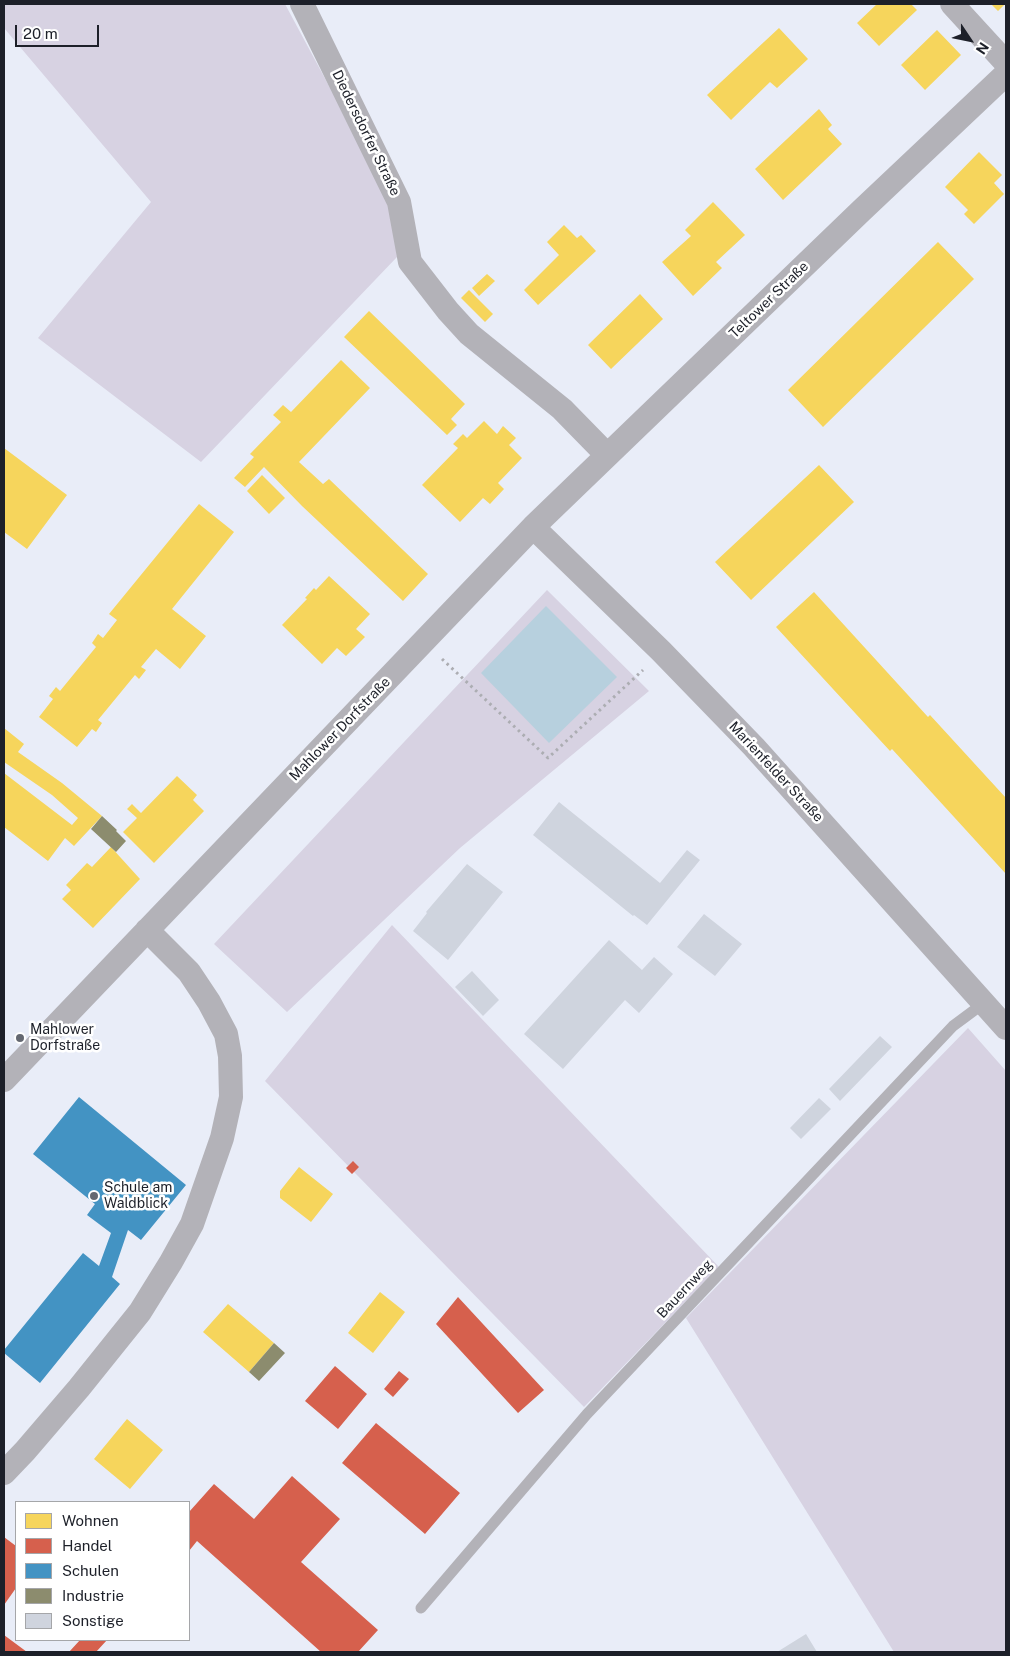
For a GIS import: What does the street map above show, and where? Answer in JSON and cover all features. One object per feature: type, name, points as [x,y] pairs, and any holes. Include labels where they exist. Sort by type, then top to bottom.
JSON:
[{"type":"street","name":"Diedersdorfer Straße","points":[[302,4],[400,202],[410,262],[448,311],[469,334],[562,409],[607,455]]},
{"type":"street","points":[[952,4],[1006,62]]},
{"type":"street","name":"Teltower Straße","points":[[533,527],[1006,74]]},
{"type":"street","name":"Marienfelder Straße","points":[[533,527],[661,651],[754,747],[1006,1028]]},
{"type":"street","name":"Mahlower Dorfstraße","points":[[4,1080],[533,527]]},
{"type":"street","points":[[4,1473],[79,1388],[140,1312],[172,1262],[192,1224],[222,1138],[231,1097],[230,1056],[226,1034],[209,1002],[189,972],[147,930]]},
{"type":"lane","name":"Bauernweg","points":[[421,1608],[587,1414],[953,1026],[984,1004]]},
{"type":"path","points":[[438,656],[548,758],[636,678],[661,651]]},
{"type":"shaded area","points":[[4,4],[285,4],[395,209],[397,257],[201,462],[38,338],[151,202],[4,28]]},
{"type":"shaded area","points":[[547,590],[649,691],[460,848],[287,1012],[214,944]]},
{"type":"shaded area","points":[[392,925],[719,1267],[584,1407],[265,1081]]},
{"type":"shaded area","points":[[968,1028],[1006,1071],[1006,1652],[894,1652],[686,1318]]},
{"type":"water","points":[[546,606],[617,677],[549,743],[481,673]]},
{"type":"building: Wohnen","points":[[877,4],[911,4],[917,10],[879,46],[857,23]]},
{"type":"building: Wohnen","points":[[991,4],[1005,4],[998,11]]},
{"type":"building: Wohnen","points":[[779,28],[808,59],[777,88],[770,82],[731,120],[707,95]]},
{"type":"building: Wohnen","points":[[937,30],[961,55],[925,90],[901,65]]},
{"type":"building: Wohnen","points":[[819,109],[832,125],[828,129],[842,144],[783,200],[755,169]]},
{"type":"building: Wohnen","points":[[979,152],[1002,175],[994,183],[1004,194],[974,224],[964,214],[968,210],[945,187]]},
{"type":"building: Wohnen","points":[[713,202],[745,235],[716,262],[722,268],[693,296],[662,262],[691,236],[685,230]]},
{"type":"building: Wohnen","points":[[564,225],[577,238],[581,235],[596,251],[538,305],[524,290],[559,255],[547,242]]},
{"type":"building: Wohnen","points":[[938,242],[974,279],[823,427],[788,390]]},
{"type":"building: Wohnen","points":[[487,274],[495,281],[479,296],[472,288]]},
{"type":"building: Wohnen","points":[[469,290],[493,314],[485,322],[461,298]]},
{"type":"building: Wohnen","points":[[640,294],[663,319],[611,369],[588,345]]},
{"type":"building: Wohnen","points":[[369,311],[465,404],[451,419],[457,425],[447,435],[344,337]]},
{"type":"building: Wohnen","points":[[341,360],[370,388],[299,462],[323,484],[329,479],[428,574],[403,601],[302,506],[264,467],[245,487],[234,478],[254,457],[250,454],[281,422],[273,415],[283,405],[291,412]]},
{"type":"building: Wohnen","points":[[484,421],[497,434],[503,426],[516,438],[509,445],[522,458],[498,483],[504,489],[490,504],[483,498],[460,522],[422,485],[458,448],[453,444],[463,434],[467,438]]},
{"type":"building: Wohnen","points":[[4,448],[67,495],[27,549],[4,532]]},
{"type":"building: Wohnen","points":[[819,465],[854,502],[751,600],[715,562]]},
{"type":"building: Wohnen","points":[[262,475],[285,498],[269,514],[247,491]]},
{"type":"building: Wohnen","points":[[199,504],[234,532],[172,609],[206,636],[180,669],[156,649],[141,667],[146,670],[139,679],[135,675],[98,720],[102,723],[96,732],[92,729],[77,747],[39,717],[53,699],[49,696],[56,687],[60,691],[96,647],[92,643],[98,634],[103,638],[117,620],[109,614]]},
{"type":"building: Wohnen","points":[[329,576],[370,614],[356,629],[365,637],[346,656],[337,648],[322,664],[282,625],[307,599],[305,598],[314,588],[316,590]]},
{"type":"building: Wohnen","points":[[814,592],[928,717],[930,715],[1006,798],[1006,874],[892,749],[890,751],[776,627]]},
{"type":"building: Wohnen","points":[[4,728],[24,744],[18,752],[62,783],[102,816],[74,846],[65,838],[48,861],[4,827],[4,773],[72,825],[78,818],[52,795],[4,762]]},
{"type":"building: Wohnen","points":[[177,776],[197,795],[193,800],[204,811],[154,863],[123,832],[137,818],[127,809],[132,804],[141,813]]},
{"type":"building: Wohnen","points":[[111,847],[140,879],[93,928],[62,899],[71,890],[66,885],[87,863],[92,867]]},
{"type":"building: Wohnen","points":[[299,1167],[333,1194],[311,1222],[280,1198],[280,1191]]},
{"type":"building: Wohnen","points":[[380,1292],[405,1312],[373,1353],[348,1333]]},
{"type":"building: Wohnen","points":[[228,1304],[274,1343],[249,1372],[203,1332]]},
{"type":"building: Wohnen","points":[[127,1419],[163,1450],[130,1489],[94,1459]]},
{"type":"building: Handel","points":[[353,1161],[359,1167],[352,1174],[346,1168]]},
{"type":"building: Handel","points":[[458,1297],[544,1390],[518,1413],[436,1324]]},
{"type":"building: Handel","points":[[335,1366],[367,1394],[338,1429],[305,1401]]},
{"type":"building: Handel","points":[[399,1371],[409,1379],[393,1397],[384,1389]]},
{"type":"building: Handel","points":[[376,1423],[460,1493],[425,1534],[342,1463]]},
{"type":"building: Handel","points":[[292,1476],[340,1519],[301,1562],[378,1630],[358,1652],[321,1652],[197,1541],[190,1550],[190,1511],[214,1484],[254,1519]]},
{"type":"building: Handel","points":[[4,1537],[15,1545],[15,1589],[4,1605]]},
{"type":"building: Handel","points":[[4,1635],[27,1652],[4,1652]]},
{"type":"building: Handel","points":[[79,1641],[106,1641],[96,1652],[69,1652]]},
{"type":"building: Schulen","points":[[79,1097],[186,1185],[141,1240],[128,1230],[112,1277],[120,1284],[40,1383],[4,1353],[4,1350],[83,1253],[99,1266],[111,1233],[87,1215],[95,1204],[33,1154]]},
{"type":"building: Industrie","points":[[102,816],[126,841],[116,852],[91,829]]},
{"type":"building: Industrie","points":[[274,1343],[285,1353],[259,1381],[249,1372]]},
{"type":"building: Sonstige","points":[[559,802],[660,883],[687,850],[700,860],[647,925],[633,916],[533,835]]},
{"type":"building: Sonstige","points":[[467,864],[503,892],[448,960],[413,931],[426,912]]},
{"type":"building: Sonstige","points":[[704,914],[742,944],[715,976],[677,947]]},
{"type":"building: Sonstige","points":[[609,940],[642,970],[654,957],[673,974],[639,1013],[625,1000],[563,1069],[524,1034]]},
{"type":"building: Sonstige","points":[[472,971],[499,1000],[483,1016],[455,987]]},
{"type":"building: Sonstige","points":[[880,1036],[892,1047],[840,1101],[829,1089]]},
{"type":"building: Sonstige","points":[[819,1098],[831,1109],[801,1139],[790,1128]]},
{"type":"building: Sonstige","points":[[806,1634],[817,1652],[777,1652]]},
{"type":"place","name":"Mahlower Dorfstraße","points":[[20,1038]]},
{"type":"place","name":"Schule am Waldblick","points":[[94,1196]]}]
